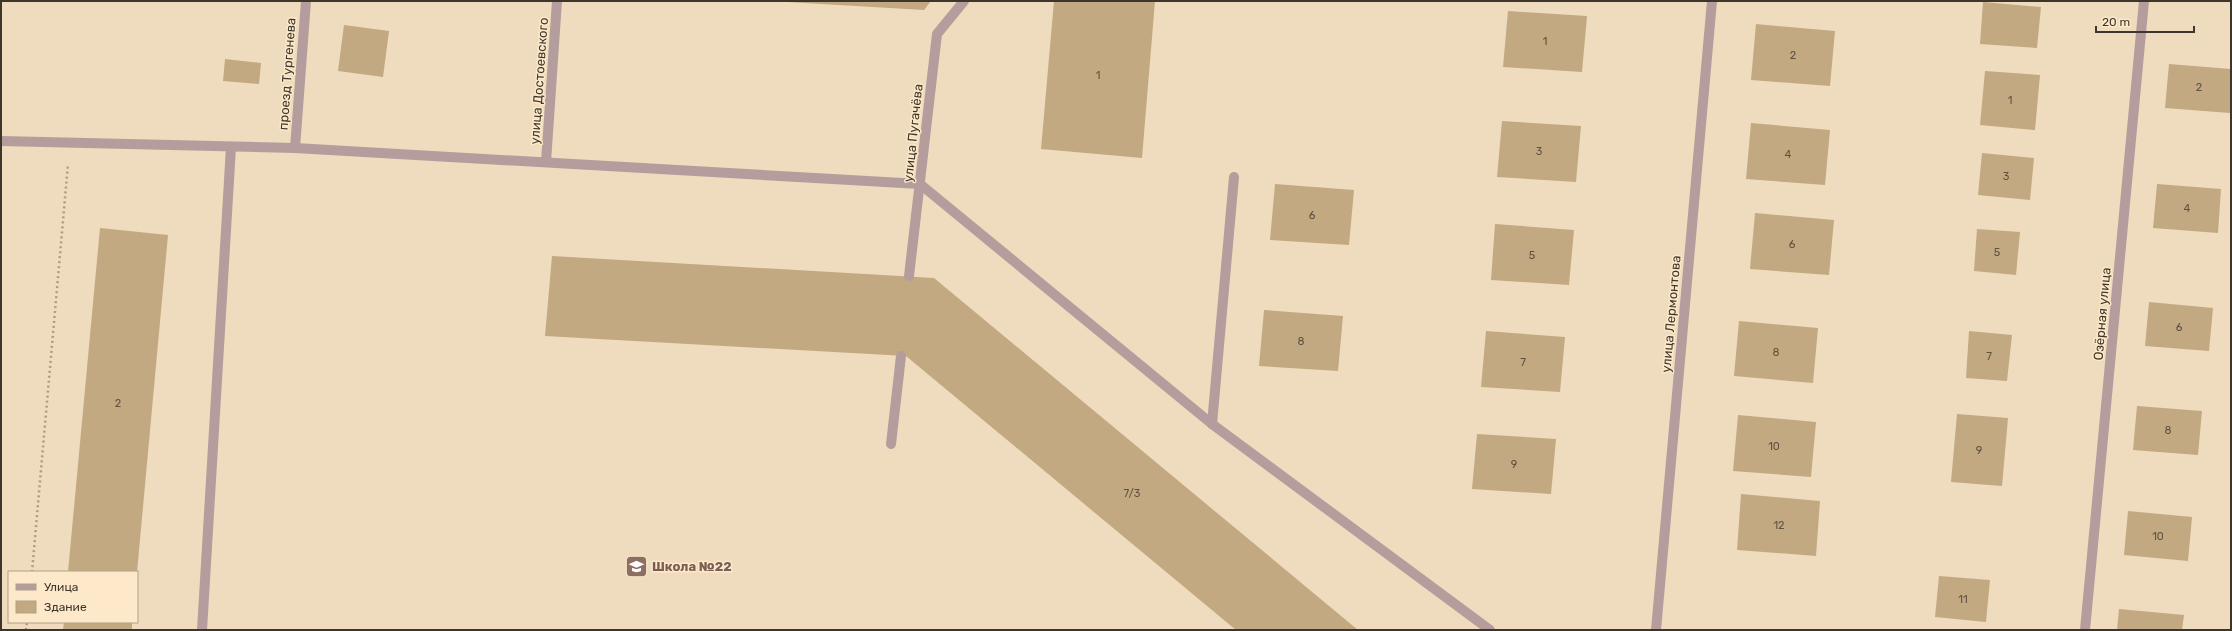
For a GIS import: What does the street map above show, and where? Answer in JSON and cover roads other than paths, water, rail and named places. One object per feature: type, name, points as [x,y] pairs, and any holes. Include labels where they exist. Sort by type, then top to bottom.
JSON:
[{"type":"street","name":"проезд Тургенева","points":[[295,148],[306,1]]},
{"type":"street","name":"улица Достоевского","points":[[546,162],[557,1]]},
{"type":"street","name":"улица Пугачёва","points":[[909,276],[937,34],[964,1]]},
{"type":"street","name":"улица Лермонтова","points":[[1656,630],[1712,1]]},
{"type":"street","name":"Озёрная улица","points":[[2085,630],[2144,1]]},
{"type":"street","points":[[1,142],[295,148],[920,184],[1212,424],[1490,630]]},
{"type":"street","points":[[202,630],[231,147]]},
{"type":"street","points":[[1212,424],[1234,176]]},
{"type":"street","points":[[890,444],[901,356]]},
{"type":"place","name":"Школа №22","points":[[637,566]]}]
